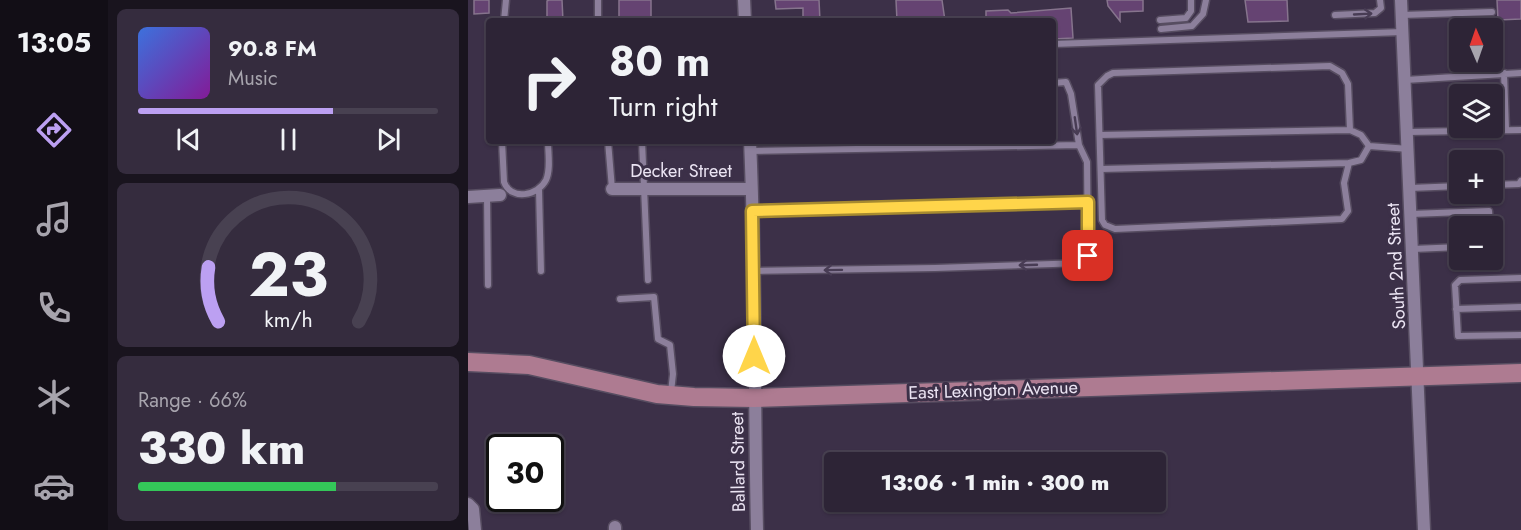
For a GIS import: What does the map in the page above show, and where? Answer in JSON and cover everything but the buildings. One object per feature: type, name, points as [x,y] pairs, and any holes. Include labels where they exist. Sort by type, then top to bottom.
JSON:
[{"type":"street","points":[[744,0],[745,18]]},
{"type":"street","name":"South 2nd Street","points":[[1401,0],[1424,530]]},
{"type":"street","name":"Ballard Street","points":[[750,146],[757,530]]},
{"type":"street","name":"Decker Street","points":[[612,189],[751,189]]},
{"type":"street","points":[[468,197],[494,196]]},
{"type":"street","name":"East Lexington Avenue","points":[[468,362],[529,365],[671,395],[754,398],[1521,373]]},
{"type":"street","points":[[468,504],[473,509],[475,524]]},
{"type":"lane","points":[[504,18],[506,0]]},
{"type":"lane","points":[[598,0],[598,18]]},
{"type":"lane","points":[[1160,20],[1186,18],[1191,11],[1191,0]]},
{"type":"lane","points":[[1161,29],[1192,26],[1203,14],[1206,0]]},
{"type":"lane","points":[[1335,15],[1375,13],[1381,8],[1380,0]]},
{"type":"lane","points":[[1402,15],[1492,12]]},
{"type":"lane","points":[[1056,44],[1403,32]]},
{"type":"lane","points":[[1348,163],[1344,183],[1348,211],[1342,219],[1115,229],[1105,225],[1102,220],[1098,85],[1113,73],[1330,66],[1341,73],[1348,84],[1350,130]]},
{"type":"lane","points":[[1405,80],[1521,73]]},
{"type":"lane","points":[[1504,74],[1506,129]]},
{"type":"lane","points":[[754,271],[1082,263],[1088,256],[1087,162],[1079,145],[1071,94],[1066,82],[1056,83]]},
{"type":"lane","points":[[1100,135],[1350,130],[1361,135],[1369,146],[1408,149]]},
{"type":"lane","points":[[1408,132],[1521,130]]},
{"type":"lane","points":[[502,144],[506,188],[517,194],[528,194],[539,190]]},
{"type":"lane","points":[[541,271],[539,190],[546,179],[549,168],[548,144]]},
{"type":"lane","points":[[608,144],[612,189]]},
{"type":"lane","points":[[642,144],[648,280]]},
{"type":"lane","points":[[750,146],[1079,145]]},
{"type":"lane","points":[[1101,169],[1348,163],[1361,160],[1369,146]]},
{"type":"lane","points":[[1503,185],[1519,184],[1521,181]]},
{"type":"lane","points":[[1410,188],[1449,186]]},
{"type":"lane","points":[[488,285],[494,196]]},
{"type":"lane","points":[[752,211],[1088,202]]},
{"type":"lane","points":[[1411,214],[1489,211],[1489,216]]},
{"type":"lane","points":[[1413,249],[1449,247]]},
{"type":"lane","points":[[1521,278],[1460,280],[1455,285],[1458,336],[1521,335]]},
{"type":"lane","points":[[620,299],[654,297],[658,339],[670,345],[673,374],[671,395]]},
{"type":"lane","points":[[1456,309],[1521,307]]},
{"type":"route","points":[[754,356],[752,211],[1088,202],[1088,256]]}]
